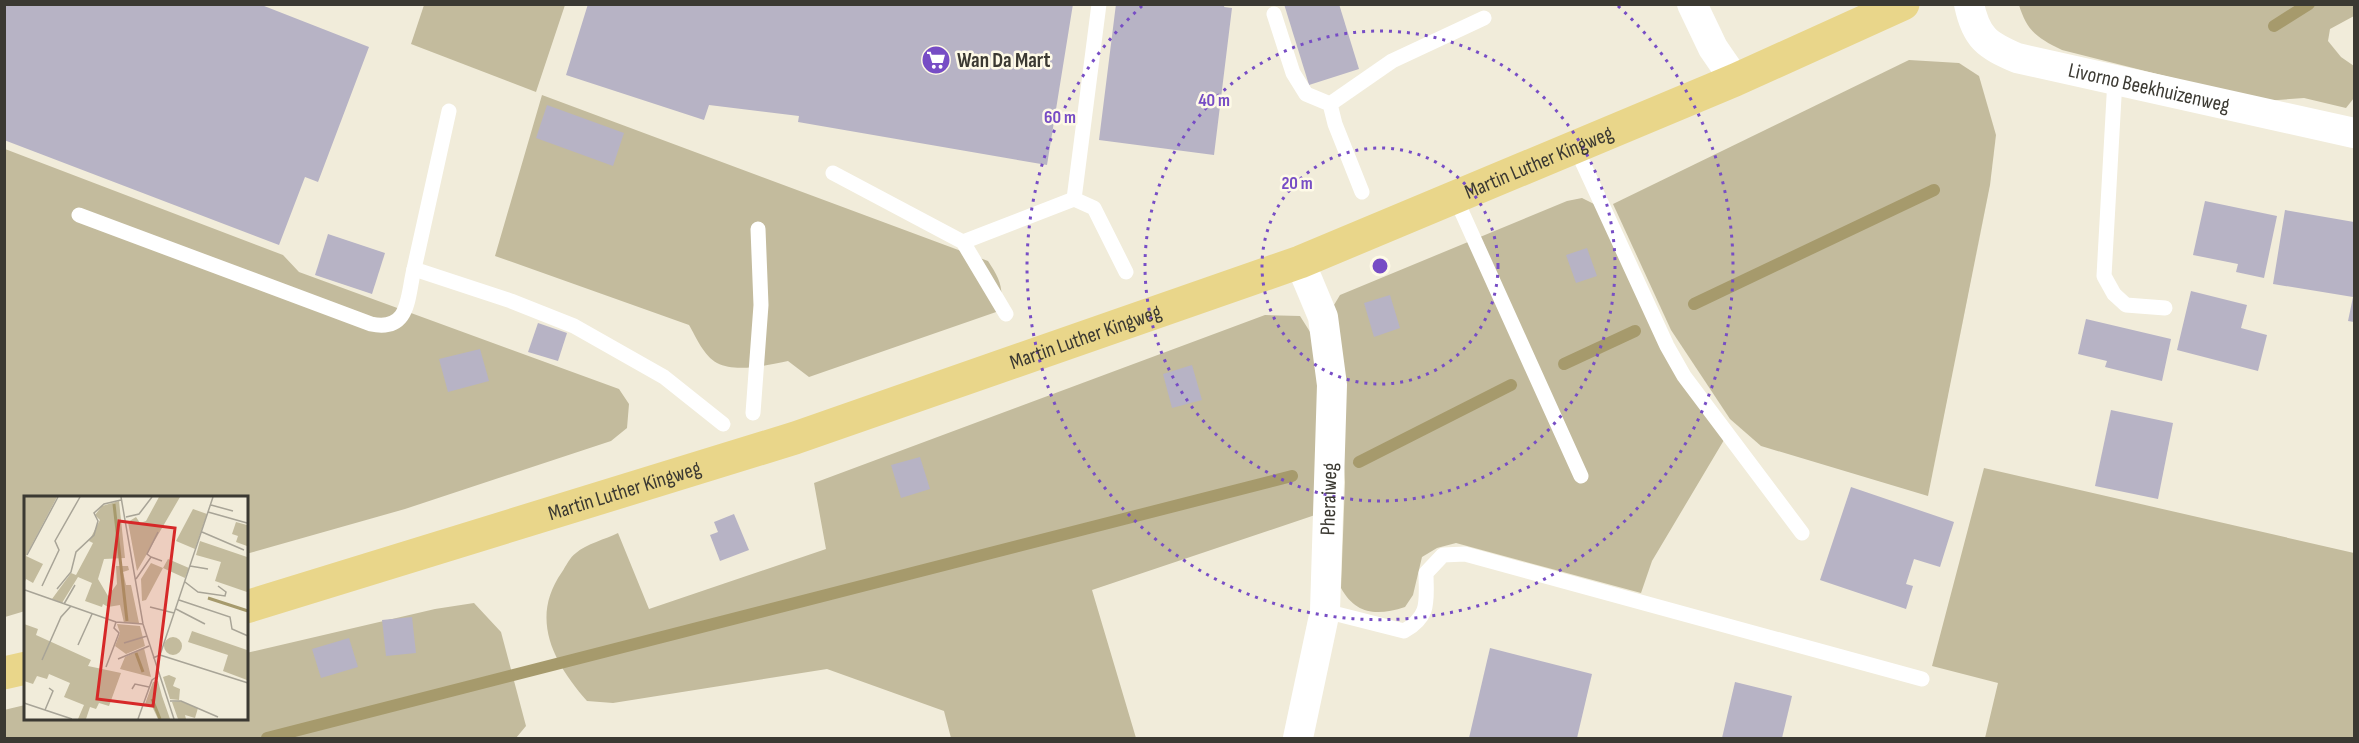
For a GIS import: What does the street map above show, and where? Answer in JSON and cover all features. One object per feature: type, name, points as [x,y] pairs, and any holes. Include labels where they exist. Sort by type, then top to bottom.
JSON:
[{"type":"main road","name":"Martin Luther Kingweg","points":[[248,606],[795,438],[1300,262],[1735,80],[1903,4]]},
{"type":"main road","points":[[4,673],[24,668]]},
{"type":"street","points":[[1692,4],[1713,48],[1735,80]]},
{"type":"street","name":"Livorno Beekhuizenweg","points":[[1969,4],[1974,27],[1991,46],[2017,58],[2355,133]]},
{"type":"street","name":"Pheraiweg","points":[[1298,738],[1325,611],[1332,385],[1323,317],[1300,262]]},
{"type":"lane","points":[[1074,200],[1099,4]]},
{"type":"lane","points":[[1274,14],[1293,73],[1306,94],[1330,104],[1362,192]]},
{"type":"lane","points":[[1330,104],[1392,61],[1485,18]]},
{"type":"lane","points":[[2115,80],[2104,276],[2114,294],[2126,305],[2165,308]]},
{"type":"lane","points":[[79,215],[371,324],[384,327],[393,325],[402,318],[449,111]]},
{"type":"lane","points":[[1575,146],[1662,336],[1684,376],[1802,532]]},
{"type":"lane","points":[[833,173],[963,242],[1006,314]]},
{"type":"lane","points":[[1455,197],[1581,476]]},
{"type":"lane","points":[[963,242],[1074,200],[1094,208],[1126,272]]},
{"type":"lane","points":[[753,413],[761,305],[758,229]]},
{"type":"lane","points":[[414,269],[511,301],[574,326],[664,377],[723,424]]},
{"type":"lane","points":[[1325,611],[1404,631],[1416,624],[1425,610],[1426,573],[1443,555],[1465,554],[1922,679]]},
{"type":"shaded area","points":[[424,5],[565,5],[536,92],[411,44]]},
{"type":"shaded area","points":[[2019,5],[2354,5],[2354,16],[2330,29],[2328,41],[2341,57],[2354,66],[2354,98],[2346,108],[2304,98],[2264,101],[2062,50],[2034,33]]},
{"type":"shaded area","points":[[1909,60],[1959,63],[1979,76],[1996,135],[1990,185],[1928,496],[1761,446],[1730,419],[1671,330],[1613,204]]},
{"type":"shaded area","points":[[542,95],[988,261],[1000,285],[1002,297],[999,311],[809,377],[788,361],[743,368],[717,363],[704,351],[689,325],[495,256]]},
{"type":"shaded area","points":[[5,149],[283,255],[299,272],[619,389],[629,404],[627,428],[611,441],[405,509],[248,553],[248,496],[24,496],[24,611],[5,617]]},
{"type":"shaded area","points":[[1582,198],[1594,204],[1724,440],[1652,561],[1641,593],[1456,543],[1437,548],[1422,557],[1413,595],[1405,607],[1385,612],[1360,608],[1353,604],[1341,588],[1345,482],[1334,305],[1340,295],[1567,201]]},
{"type":"shaded area","points":[[1265,315],[1300,316],[1312,335],[1326,438],[1321,513],[1092,590],[1136,738],[951,738],[944,711],[827,669],[613,703],[587,701],[556,656],[547,623],[547,607],[552,589],[572,557],[591,544],[618,533],[649,609],[826,549],[814,483]]},
{"type":"shaded area","points":[[1984,468],[2354,553],[2354,738],[1985,738],[1998,683],[1932,666]]},
{"type":"shaded area","points":[[474,603],[501,632],[526,726],[516,738],[5,738],[4,710],[24,705],[24,719],[248,719],[248,653],[435,609]]},
{"type":"building","points":[[4,4],[259,4],[369,47],[318,182],[305,177],[279,245],[4,140]]},
{"type":"building","name":"Wan Da Mart","points":[[588,4],[1073,4],[1047,165],[798,122],[799,116],[709,105],[704,120],[566,75]]},
{"type":"building","points":[[1116,4],[1225,4],[1224,7],[1232,8],[1214,155],[1099,140]]},
{"type":"building","points":[[1284,4],[1339,4],[1359,69],[1309,85]]},
{"type":"building","points":[[547,105],[624,133],[613,166],[536,138]]},
{"type":"building","points":[[2205,201],[2277,216],[2264,278],[2236,272],[2238,264],[2193,255]]},
{"type":"building","points":[[2285,210],[2354,222],[2354,322],[2348,321],[2353,297],[2273,284]]},
{"type":"building","points":[[328,234],[385,253],[372,294],[315,275]]},
{"type":"building","points":[[1587,248],[1597,276],[1576,283],[1566,255]]},
{"type":"building","points":[[2191,291],[2247,305],[2241,328],[2267,335],[2258,371],[2177,350]]},
{"type":"building","points":[[1390,295],[1400,328],[1374,337],[1364,303]]},
{"type":"building","points":[[2086,319],[2171,339],[2162,381],[2105,367],[2107,361],[2078,354]]},
{"type":"building","points":[[538,323],[567,333],[558,361],[528,352]]},
{"type":"building","points":[[480,349],[489,381],[448,392],[439,359]]},
{"type":"building","points":[[1192,365],[1202,400],[1172,408],[1163,374]]},
{"type":"building","points":[[2111,410],[2173,423],[2158,499],[2095,486]]},
{"type":"building","points":[[920,457],[930,489],[901,498],[891,465]]},
{"type":"building","points":[[1851,487],[1954,522],[1940,567],[1914,559],[1906,584],[1913,586],[1906,609],[1820,580]]},
{"type":"building","points":[[734,514],[749,550],[720,561],[710,535],[718,532],[714,522]]},
{"type":"building","points":[[412,617],[416,653],[386,656],[382,620]]},
{"type":"building","points":[[349,638],[358,667],[321,678],[312,649]]},
{"type":"building","points":[[1490,648],[1592,674],[1577,738],[1469,738]]},
{"type":"building","points":[[1735,682],[1792,696],[1782,738],[1722,738]]},
{"type":"waterway","points":[[2274,26],[2309,4]]},
{"type":"waterway","points":[[1694,304],[1934,190]]},
{"type":"waterway","points":[[1564,364],[1635,331]]},
{"type":"waterway","points":[[1359,462],[1511,385]]},
{"type":"waterway","points":[[267,738],[1292,476]]},
{"type":"place","name":"Wan Da Mart","points":[[936,60]]}]
